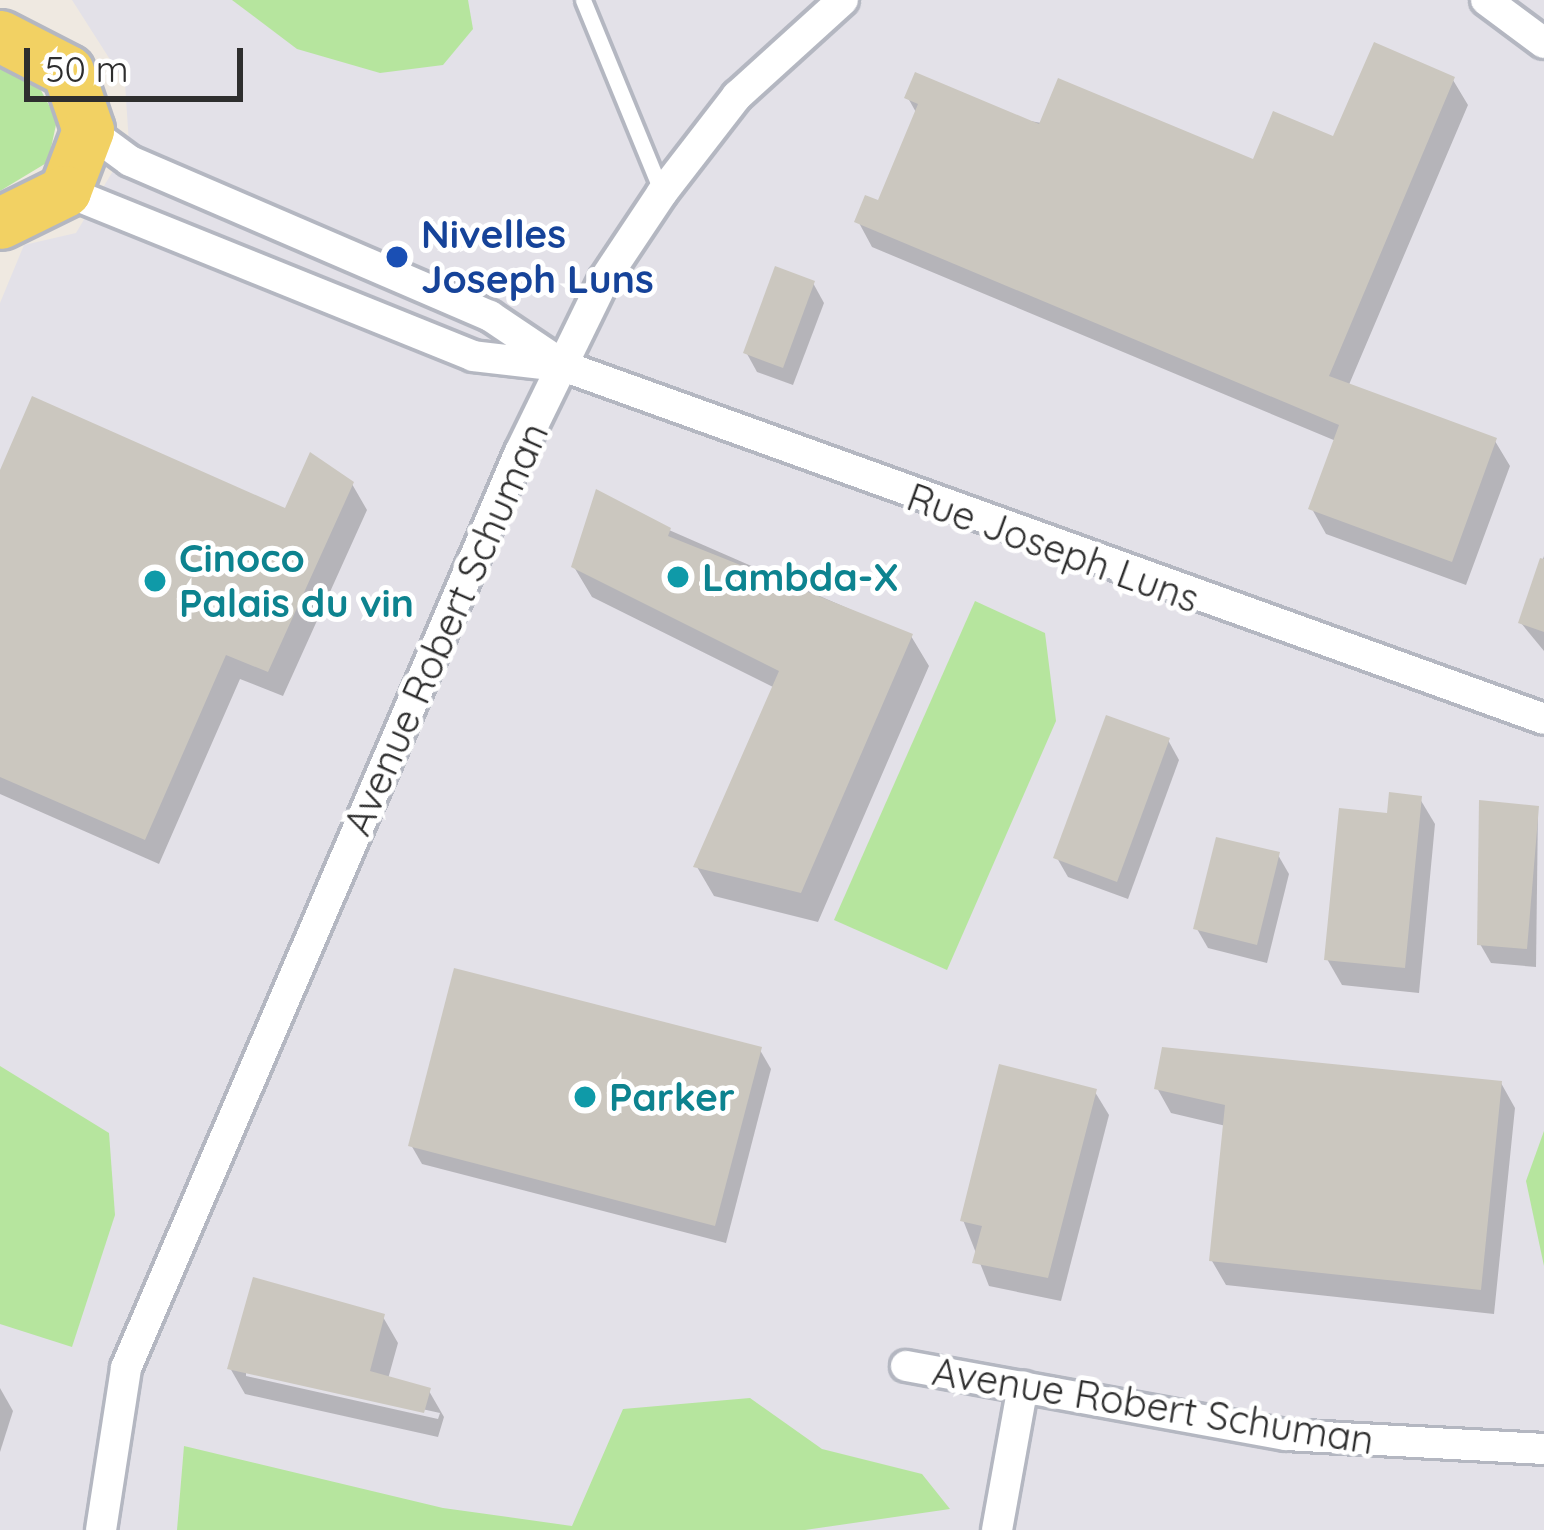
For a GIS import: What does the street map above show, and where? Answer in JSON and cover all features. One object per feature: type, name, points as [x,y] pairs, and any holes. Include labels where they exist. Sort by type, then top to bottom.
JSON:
[{"type":"main road","points":[[0,223],[64,191],[88,130],[68,71],[7,24]]},
{"type":"street","name":"Avenue Robert Schuman","points":[[100,1530],[126,1368],[566,367],[662,193],[737,97],[843,0]]},
{"type":"street","points":[[1486,0],[1544,43]]},
{"type":"street","name":"Rue Joseph Luns","points":[[88,130],[130,161],[490,316],[566,367]]},
{"type":"street","name":"Rue Joseph Luns","points":[[64,191],[473,356],[566,367],[1544,719]]},
{"type":"street","name":"Avenue Robert Schuman","points":[[906,1366],[1286,1435],[1544,1449]]},
{"type":"street","points":[[997,1530],[1023,1386]]},
{"type":"lane","points":[[584,0],[662,193]]},
{"type":"shaded area","points":[[72,0],[1544,0],[1544,1530],[0,1530],[0,303],[24,245],[76,233],[129,144],[125,83]]},
{"type":"green space","points":[[232,0],[468,0],[473,29],[443,65],[380,73],[297,49]]},
{"type":"green space","points":[[0,67],[37,83],[57,120],[48,162],[0,191]]},
{"type":"green space","points":[[975,601],[1045,633],[1056,721],[947,970],[834,920]]},
{"type":"green space","points":[[0,1066],[109,1133],[115,1215],[72,1347],[0,1324]]},
{"type":"green space","points":[[1544,1131],[1544,1266],[1526,1181]]},
{"type":"green space","points":[[750,1398],[822,1449],[922,1474],[950,1509],[805,1530],[177,1530],[184,1446],[443,1508],[572,1526],[623,1409]]},
{"type":"building","points":[[1374,42],[1455,77],[1329,376],[1497,438],[1452,562],[1308,509],[1339,425],[854,222],[865,195],[878,200],[918,104],[904,98],[915,72],[1039,124],[1058,78],[1253,159],[1273,111],[1333,136]]},
{"type":"building","points":[[775,266],[815,281],[783,368],[743,353]]},
{"type":"building","name":"Cinoco Palais du vin","points":[[32,396],[285,508],[310,452],[354,482],[268,672],[226,655],[145,840],[0,777],[0,470]]},
{"type":"building","points":[[596,489],[671,528],[668,536],[913,634],[801,893],[693,867],[779,671],[571,567]]},
{"type":"building","points":[[1540,558],[1544,559],[1544,632],[1518,623]]},
{"type":"building","points":[[1106,715],[1170,738],[1117,882],[1053,858]]},
{"type":"building","points":[[1389,792],[1422,796],[1405,968],[1324,960],[1339,808],[1387,813]]},
{"type":"building","points":[[1479,800],[1539,806],[1527,949],[1477,945]]},
{"type":"building","points":[[1216,837],[1280,852],[1257,945],[1193,929]]},
{"type":"building","name":"Parker","points":[[454,968],[762,1047],[715,1226],[408,1146]]},
{"type":"building","points":[[1162,1047],[1502,1081],[1481,1290],[1209,1261],[1225,1105],[1154,1089]]},
{"type":"building","points":[[999,1064],[1097,1089],[1048,1278],[972,1263],[982,1226],[960,1221]]},
{"type":"building","points":[[253,1277],[385,1314],[370,1371],[431,1388],[424,1413],[227,1369]]},
{"type":"place","name":"Nivelles Joseph Luns","points":[[397,257]]},
{"type":"place","name":"Lambda-X","points":[[678,577]]},
{"type":"place","name":"Cinoco Palais du vin","points":[[155,581]]},
{"type":"place","name":"Parker","points":[[585,1097]]}]
